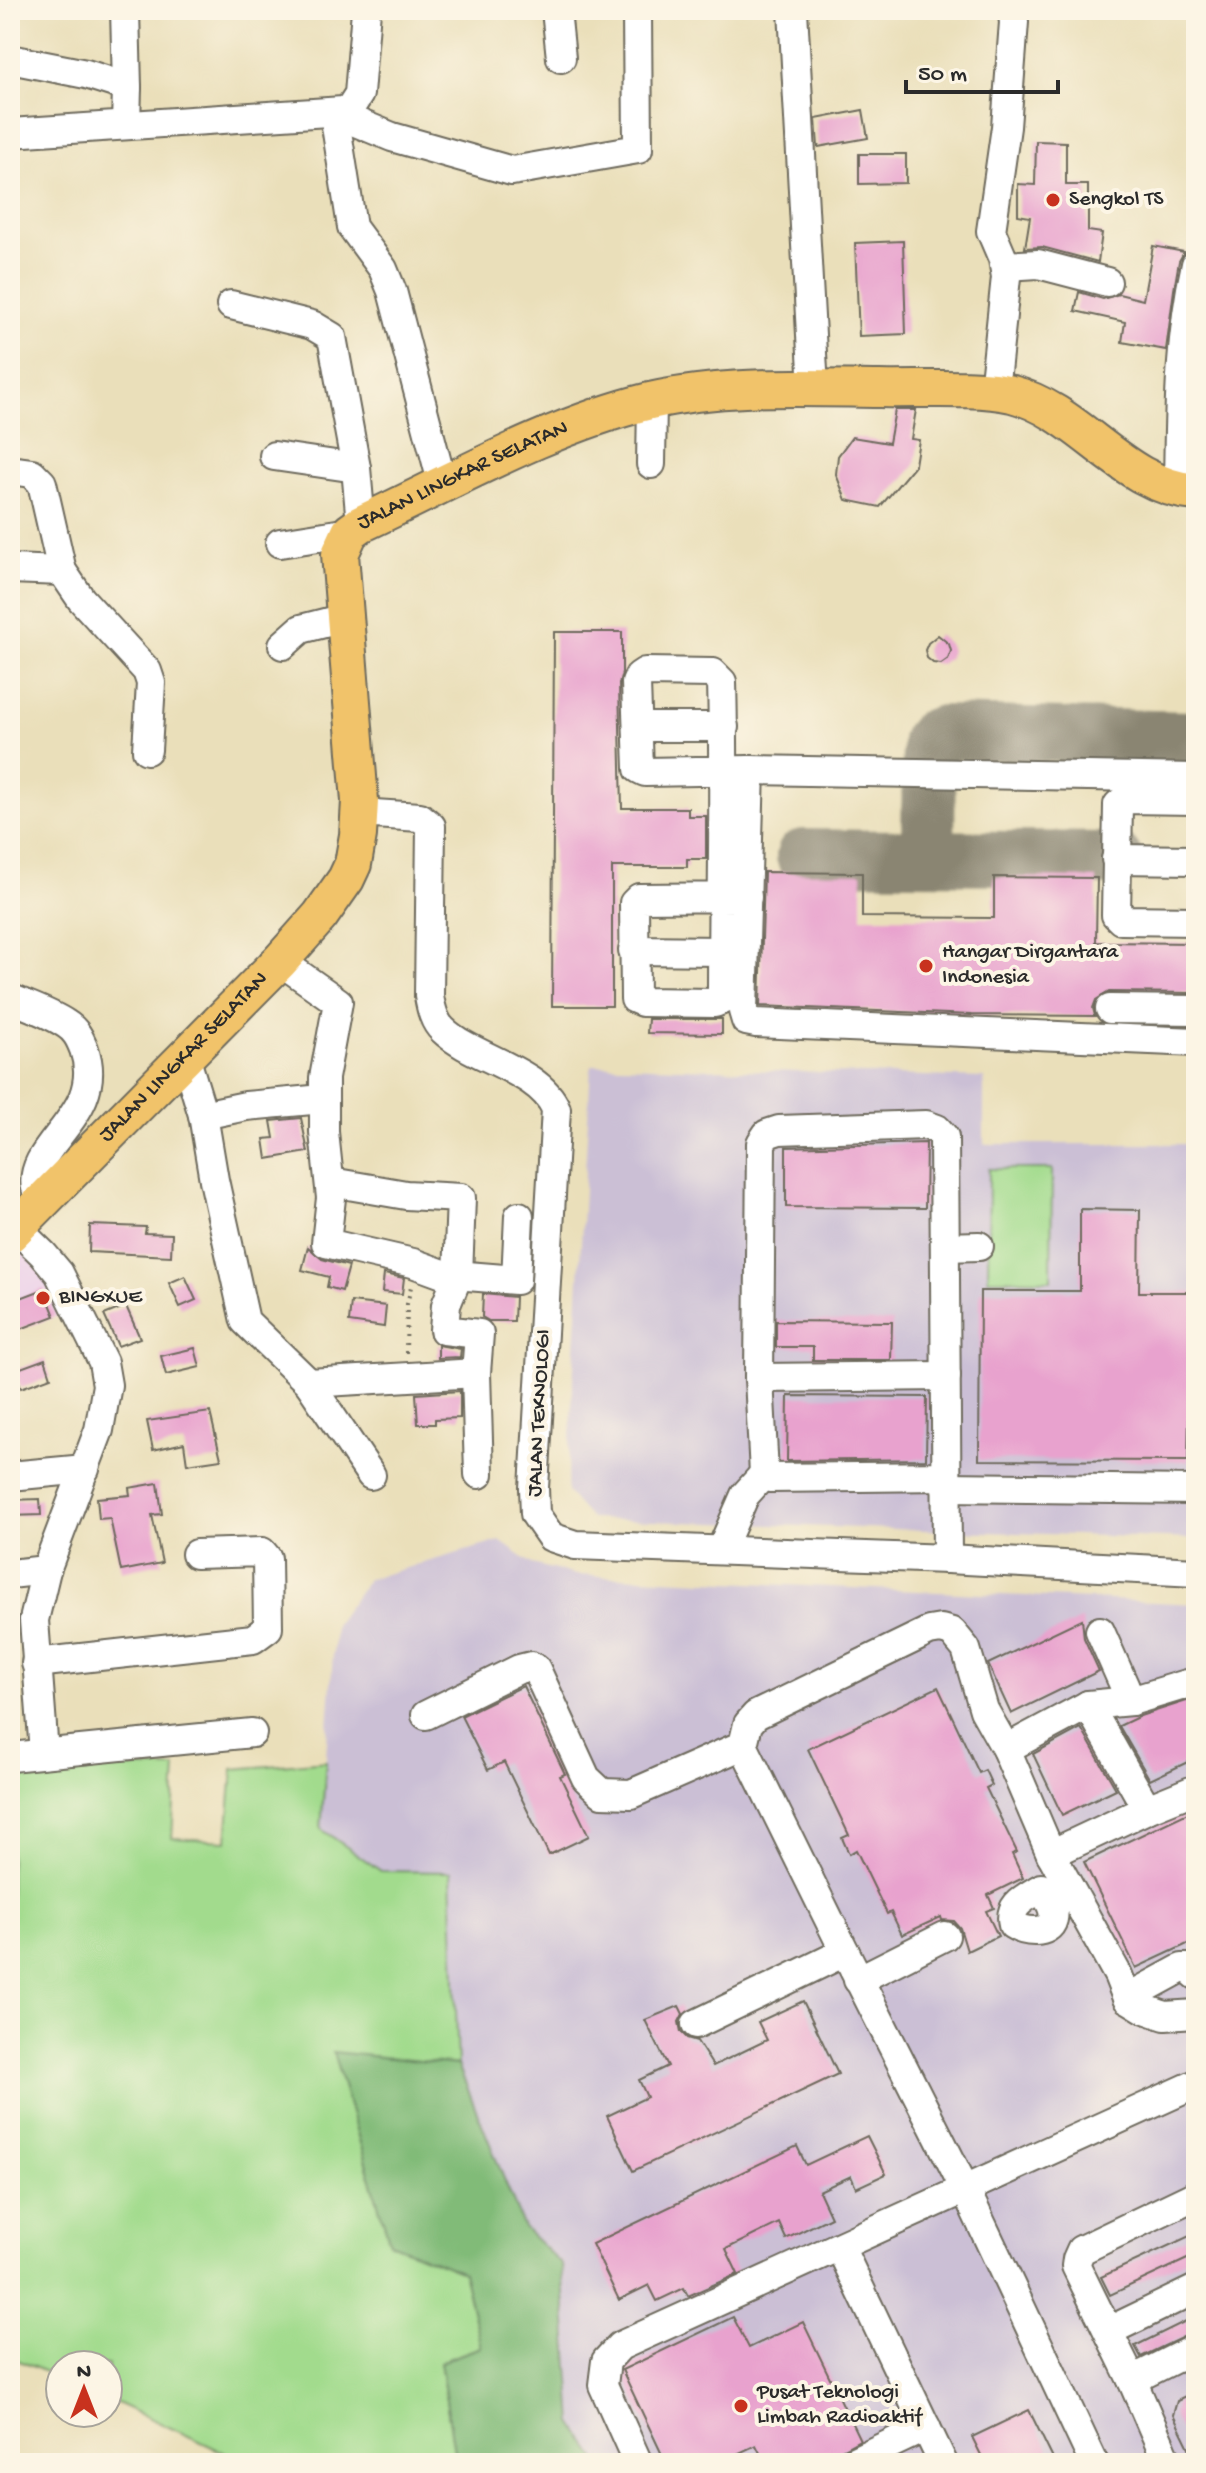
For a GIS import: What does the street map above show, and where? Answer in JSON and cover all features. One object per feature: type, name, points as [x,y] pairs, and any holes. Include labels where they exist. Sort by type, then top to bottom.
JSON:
[{"type":"main road","name":"JALAN LINGKAR SELATAN","points":[[13,1232],[280,961],[320,916],[346,879],[353,864],[359,813],[340,554],[355,528],[481,466],[577,425],[652,401],[725,390],[994,391],[1024,398],[1047,409],[1121,464],[1147,479],[1187,491]]},
{"type":"street","points":[[125,10],[126,125]]},
{"type":"street","points":[[10,133],[334,113],[350,108],[359,94],[366,10]]},
{"type":"street","points":[[556,10],[561,58]]},
{"type":"street","points":[[334,113],[392,137],[512,171],[638,149],[637,10]]},
{"type":"street","points":[[793,10],[814,389]]},
{"type":"street","points":[[994,391],[1005,266],[991,231],[1006,127],[1014,22],[1012,10]]},
{"type":"street","points":[[10,59],[86,74],[127,87]]},
{"type":"street","points":[[334,113],[352,227],[383,269],[392,291],[443,486]]},
{"type":"street","points":[[1005,266],[1038,264],[1107,282]]},
{"type":"street","points":[[1187,491],[1180,361],[1196,264]]},
{"type":"street","points":[[231,305],[312,325],[332,337],[356,468],[355,528],[280,543]]},
{"type":"street","points":[[651,464],[652,401]]},
{"type":"street","points":[[274,456],[356,468]]},
{"type":"street","points":[[10,470],[32,473],[42,483],[62,571],[81,599],[147,671],[151,683],[147,750]]},
{"type":"street","points":[[10,569],[62,571]]},
{"type":"street","points":[[283,645],[301,629],[344,618]]},
{"type":"street","points":[[1196,778],[737,770],[645,772],[639,769],[636,683],[645,672],[713,673],[720,677],[724,727],[737,770],[734,896],[746,1021],[1196,1042]]},
{"type":"street","points":[[638,727],[724,727]]},
{"type":"street","points":[[1196,800],[1125,799],[1118,805],[1116,859],[1116,915],[1121,920],[1196,921]]},
{"type":"street","name":"JALAN TEKNOLOGI","points":[[359,813],[420,817],[431,826],[431,1010],[444,1031],[545,1090],[556,1109],[534,1488],[535,1514],[551,1537],[575,1545],[1196,1572]]},
{"type":"street","points":[[1116,859],[1196,860]]},
{"type":"street","points":[[734,896],[721,951],[722,1000],[715,1003],[642,1002],[635,999],[634,903],[639,898],[734,896]]},
{"type":"street","points":[[633,950],[721,951]]},
{"type":"street","points":[[280,961],[338,1002],[324,1078],[324,1132],[331,1182],[326,1243],[417,1265],[432,1272],[516,1280],[519,1216]]},
{"type":"street","points":[[10,998],[68,1025],[79,1037],[90,1066],[84,1097],[36,1170],[36,1188],[46,1197]]},
{"type":"street","points":[[1110,1009],[1196,1010]]},
{"type":"street","points":[[185,1056],[203,1115],[245,1321],[309,1383],[371,1475]]},
{"type":"street","points":[[203,1115],[246,1106],[323,1099]]},
{"type":"street","points":[[721,1550],[745,1495],[764,1474],[759,1378],[761,1143],[767,1134],[779,1130],[926,1125],[937,1129],[944,1137],[947,1559]]},
{"type":"street","points":[[331,1182],[406,1195],[461,1198],[458,1276],[446,1305],[444,1330],[479,1334],[476,1373],[479,1474]]},
{"type":"street","points":[[13,1232],[59,1273],[103,1362],[107,1385],[106,1399],[85,1469],[46,1570],[34,1620],[44,1753]]},
{"type":"street","points":[[945,1247],[979,1246]]},
{"type":"street","points":[[309,1383],[476,1373]]},
{"type":"street","points":[[759,1378],[946,1376]]},
{"type":"street","points":[[10,1476],[85,1469]]},
{"type":"street","points":[[764,1474],[769,1478],[1196,1490]]},
{"type":"street","points":[[36,1663],[253,1639],[261,1635],[268,1628],[267,1558],[262,1552],[196,1554]]},
{"type":"street","points":[[10,1574],[46,1570]]},
{"type":"street","points":[[1094,2463],[966,2191],[743,1745],[748,1724],[756,1715],[929,1631],[941,1629],[952,1632],[966,1649],[984,1710],[1006,1749],[1051,1854],[1053,1884],[1118,1975],[1127,1998],[1165,2016],[1196,2014]]},
{"type":"street","points":[[1100,1631],[1131,1701]]},
{"type":"street","points":[[426,1715],[531,1666],[536,1669],[586,1778],[602,1793],[615,1795],[631,1794],[743,1745]]},
{"type":"street","points":[[1006,1749],[1088,1705],[1131,1701],[1187,1684]]},
{"type":"street","points":[[1088,1705],[1147,1809]]},
{"type":"street","points":[[10,1757],[252,1733]]},
{"type":"street","points":[[1051,1854],[1196,1789]]},
{"type":"street","points":[[858,1980],[945,1936]]},
{"type":"street","points":[[696,2024],[845,1952]]},
{"type":"street","points":[[1127,1998],[1182,1968],[1188,1968],[1196,1975]]},
{"type":"street","points":[[638,2463],[603,2385],[603,2373],[612,2353],[620,2346],[1196,2084]]},
{"type":"street","points":[[1168,2463],[1132,2380],[1076,2266],[1081,2250],[1196,2195]]},
{"type":"street","points":[[840,2247],[943,2463]]},
{"type":"street","points":[[1109,2331],[1196,2289]]},
{"type":"street","points":[[1132,2380],[1196,2348]]},
{"type":"street","points":[[850,2463],[926,2427]]},
{"type":"path","points":[[406,1377],[407,1304],[417,1265]]},
{"type":"shaded area","points":[[591,1065],[984,1078],[984,1144],[1196,1144],[1196,1539],[591,1519],[567,1492]]},
{"type":"shaded area","points":[[29,1238],[63,1314],[10,1333],[10,1253]]},
{"type":"shaded area","points":[[500,1541],[532,1564],[576,1575],[1196,1604],[1196,2463],[599,2463],[573,2423],[562,2265],[524,2228],[458,2065],[451,1873],[381,1871],[321,1829],[335,1625],[368,1579]]},
{"type":"green space","points":[[989,1169],[1052,1169],[1051,1280],[988,1279]]},
{"type":"green space","points":[[326,1761],[321,1829],[381,1871],[451,1872],[458,2065],[333,2053],[390,2243],[463,2272],[481,2347],[440,2362],[456,2463],[247,2463],[124,2406],[124,2349],[44,2349],[44,2371],[10,2357],[10,1781],[33,1767],[176,1768],[172,1838],[227,1841],[233,1769]]},
{"type":"green space","points":[[333,2052],[458,2065],[524,2228],[562,2265],[573,2423],[599,2463],[456,2463],[440,2362],[481,2347],[463,2272],[390,2243]]},
{"type":"building","points":[[863,110],[868,138],[818,147],[816,119]]},
{"type":"building","points":[[1036,141],[1066,142],[1066,185],[1088,185],[1088,231],[1102,233],[1098,262],[1042,247],[1025,248],[1030,217],[1018,215],[1018,184],[1035,185]]},
{"type":"building","points":[[859,154],[906,154],[906,183],[859,184]]},
{"type":"building","points":[[903,241],[906,334],[859,336],[855,243]]},
{"type":"building","points":[[1153,246],[1184,252],[1179,261],[1166,350],[1122,342],[1125,322],[1075,311],[1079,292],[1103,299],[1119,294],[1143,300]]},
{"type":"building","points":[[895,410],[916,410],[911,439],[919,440],[915,465],[880,507],[846,500],[836,474],[838,456],[852,437],[889,443]]},
{"type":"building","points":[[554,632],[622,632],[619,684],[622,808],[688,808],[688,816],[706,816],[706,859],[687,859],[687,867],[612,867],[612,1006],[552,1006]]},
{"type":"building","points":[[938,635],[949,644],[951,651],[948,659],[941,664],[927,658],[925,650]]},
{"type":"building","name":"Hangar Dirgantara Indonesia","points":[[764,872],[862,873],[862,917],[994,918],[994,877],[1097,878],[1096,942],[1196,943],[1196,993],[1109,992],[1096,1000],[1093,1008],[1095,1016],[972,1015],[760,1006]]},
{"type":"building","points":[[648,1019],[722,1019],[722,1034],[647,1033]]},
{"type":"building","points":[[301,1118],[308,1152],[267,1159],[264,1139],[274,1138],[271,1121]]},
{"type":"building","points":[[926,1143],[925,1208],[786,1207],[786,1147]]},
{"type":"building","points":[[1080,1209],[1140,1210],[1139,1292],[1196,1292],[1196,1413],[1189,1413],[1188,1461],[979,1460],[980,1291],[1080,1291]]},
{"type":"building","points":[[90,1225],[146,1227],[145,1233],[172,1234],[171,1256],[89,1252]]},
{"type":"building","points":[[308,1247],[322,1259],[349,1266],[342,1291],[327,1287],[329,1277],[302,1270]]},
{"type":"building","points":[[384,1274],[404,1278],[402,1294],[382,1292]]},
{"type":"building","points":[[185,1276],[196,1300],[180,1307],[169,1283]]},
{"type":"building","points":[[44,1289],[55,1316],[10,1333],[10,1302]]},
{"type":"building","points":[[483,1294],[515,1297],[514,1321],[489,1321],[482,1317]]},
{"type":"building","points":[[351,1302],[386,1306],[384,1327],[349,1322]]},
{"type":"building","points":[[126,1306],[140,1338],[118,1346],[104,1315]]},
{"type":"building","points":[[776,1321],[892,1322],[891,1360],[813,1360],[813,1347],[776,1347]]},
{"type":"building","points":[[438,1345],[461,1349],[460,1357],[438,1358]]},
{"type":"building","points":[[195,1348],[200,1367],[166,1375],[161,1356]]},
{"type":"building","points":[[45,1359],[51,1377],[21,1388],[15,1370]]},
{"type":"building","points":[[460,1391],[460,1418],[435,1419],[435,1424],[418,1424],[416,1394]]},
{"type":"building","points":[[788,1396],[927,1397],[926,1459],[787,1461]]},
{"type":"building","points":[[210,1412],[221,1459],[187,1464],[184,1443],[153,1450],[147,1421]]},
{"type":"building","points":[[158,1483],[162,1514],[152,1515],[162,1563],[121,1571],[110,1518],[99,1519],[97,1498],[130,1495],[129,1488]]},
{"type":"building","points":[[40,1499],[41,1515],[10,1516],[10,1500]]},
{"type":"building","points":[[1082,1619],[1084,1638],[1099,1671],[1011,1714],[988,1664]]},
{"type":"building","points":[[523,1686],[565,1774],[560,1776],[589,1836],[549,1855],[504,1762],[488,1770],[461,1716]]},
{"type":"building","points":[[938,1687],[979,1773],[985,1770],[992,1785],[986,1788],[1017,1852],[1012,1854],[1023,1878],[988,1895],[994,1908],[986,1911],[998,1936],[967,1951],[960,1928],[954,1921],[942,1920],[941,1917],[902,1935],[891,1912],[887,1914],[856,1850],[849,1854],[842,1838],[849,1835],[808,1749]]},
{"type":"building","points":[[1196,1698],[1196,1758],[1150,1780],[1119,1726]]},
{"type":"building","points":[[1081,1728],[1116,1789],[1062,1815],[1033,1754]]},
{"type":"building","points":[[1196,1809],[1196,1940],[1136,1968],[1084,1862]]},
{"type":"building","points":[[803,2001],[838,2074],[633,2171],[607,2116],[647,2097],[639,2080],[668,2066],[645,2020],[679,2006],[683,2014],[679,2022],[681,2032],[697,2041],[713,2066],[767,2040],[758,2022]]},
{"type":"building","points":[[867,2136],[886,2174],[856,2188],[851,2176],[819,2191],[831,2217],[786,2239],[779,2223],[726,2249],[738,2274],[688,2296],[684,2288],[657,2301],[649,2285],[619,2300],[592,2244],[797,2146],[806,2165]]},
{"type":"building","points":[[1196,2233],[1196,2255],[1110,2295],[1101,2277]]},
{"type":"building","points":[[1196,2316],[1196,2331],[1141,2357],[1135,2346]]},
{"type":"building","name":"Pusat Teknologi Limbah Radioaktif","points":[[733,2317],[749,2348],[803,2322],[860,2440],[818,2463],[765,2463],[756,2445],[718,2463],[666,2463],[622,2370]]},
{"type":"building","points":[[1196,2392],[1196,2462],[1173,2415],[1177,2401]]},
{"type":"building","points":[[1029,2410],[1055,2463],[985,2463],[972,2437]]},
{"type":"taxiway","points":[[928,856],[929,741],[934,735],[943,732],[1196,738]]},
{"type":"taxiway","points":[[803,856],[1116,859]]},
{"type":"place","name":"Sengkol TS","points":[[1053,200]]},
{"type":"place","name":"Hangar Dirgantara Indonesia","points":[[926,966]]},
{"type":"place","name":"BINGXUE","points":[[43,1298]]},
{"type":"place","name":"Pusat Teknologi Limbah Radioaktif","points":[[741,2406]]}]
